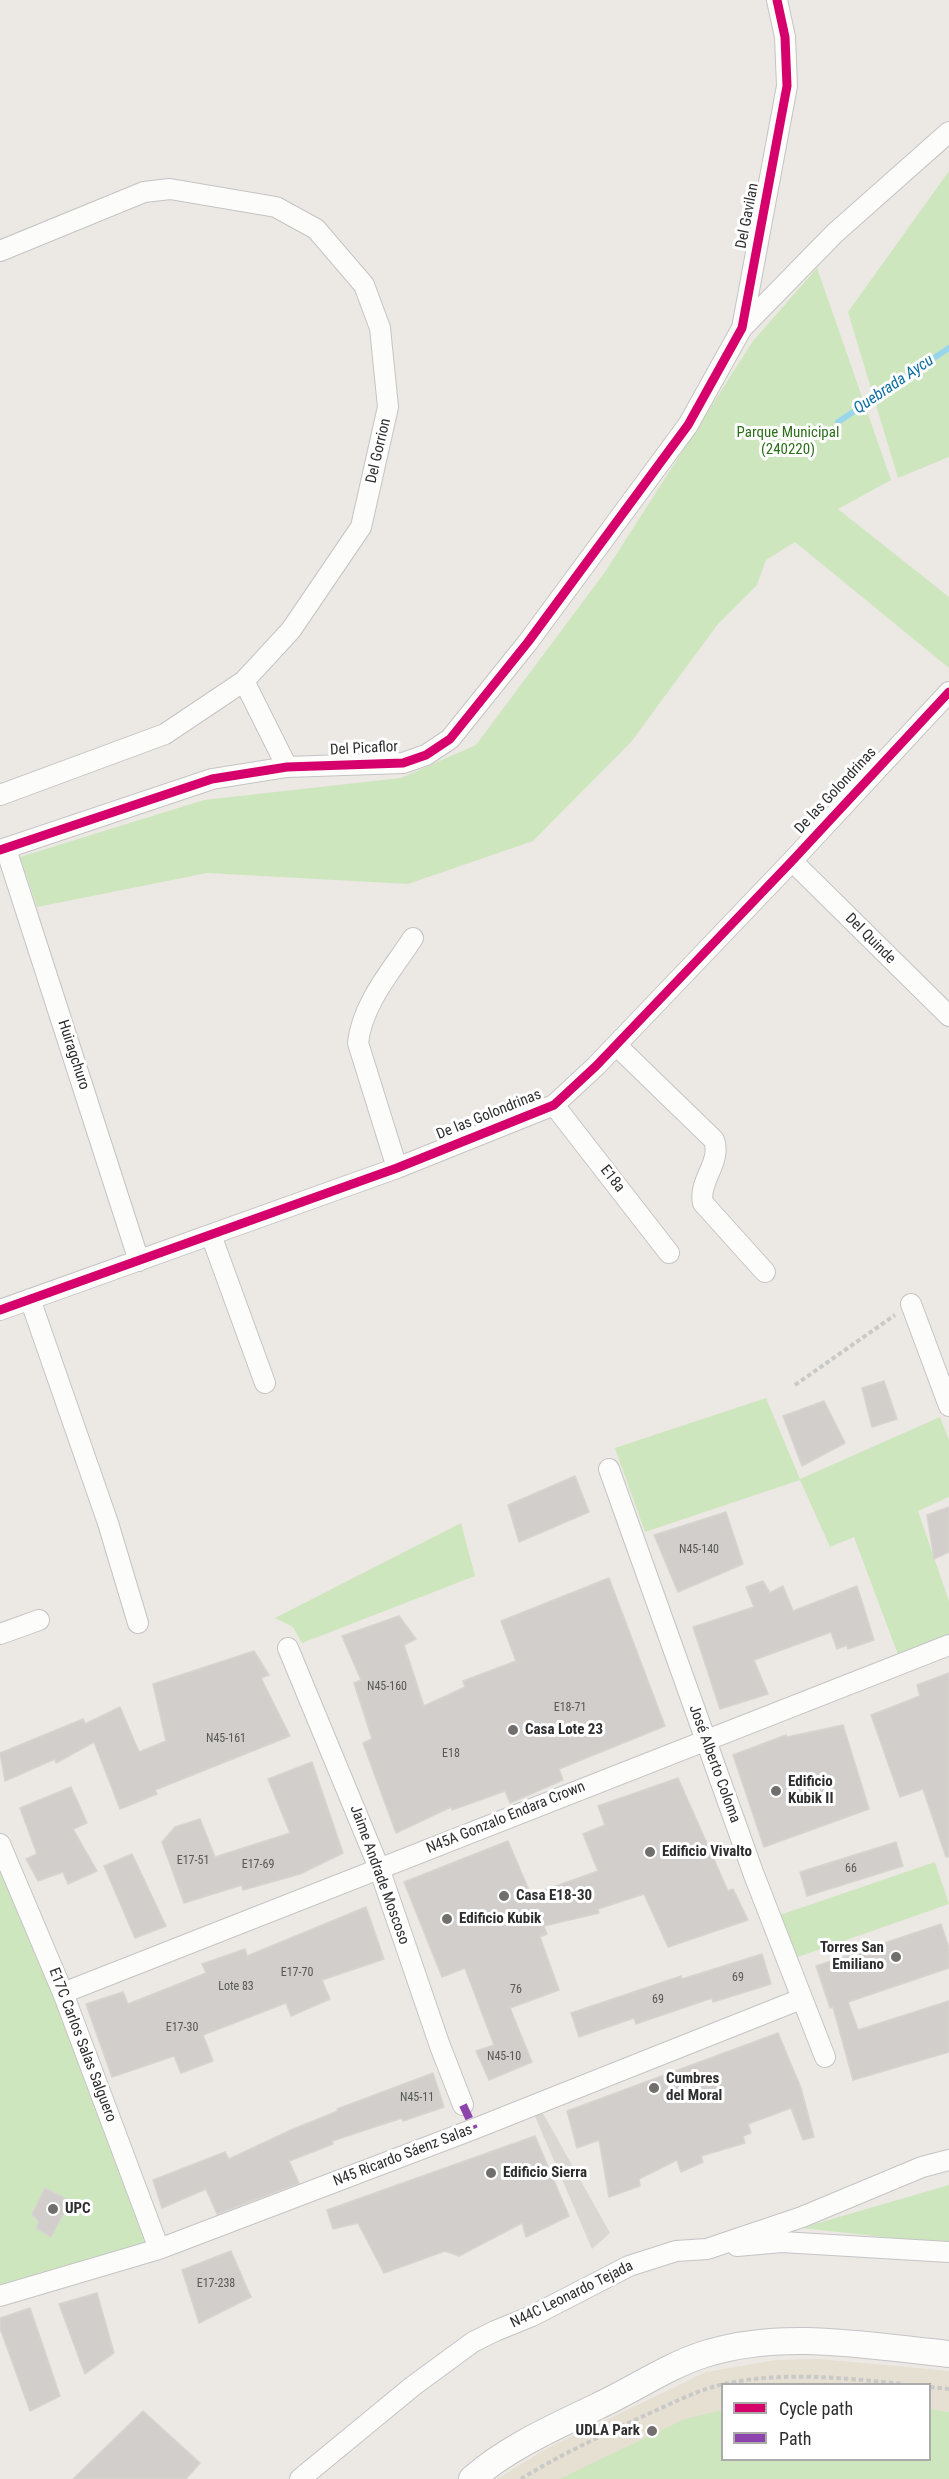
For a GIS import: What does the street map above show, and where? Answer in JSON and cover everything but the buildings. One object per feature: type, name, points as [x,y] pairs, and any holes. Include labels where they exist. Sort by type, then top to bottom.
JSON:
[{"type":"street","name":"Del Gavilan","points":[[688,425],[742,328],[787,86],[785,36],[777,0]]},
{"type":"street","points":[[742,328],[835,233],[949,132]]},
{"type":"street","name":"Del Gorrion","points":[[0,251],[144,192],[170,189],[276,207],[316,229],[364,285],[380,328],[388,407],[361,527],[291,630],[244,681],[165,734],[0,795]]},
{"type":"street","name":"Del Picaflor","points":[[3,850],[212,779],[287,767],[403,763],[426,755],[450,739],[528,642],[688,425]]},
{"type":"street","points":[[244,681],[287,767]]},
{"type":"street","name":"De las Golondrinas","points":[[0,1310],[397,1168],[554,1105],[792,861],[949,692]]},
{"type":"street","name":"Huiragchuro","points":[[3,850],[139,1261]]},
{"type":"street","name":"Del Quinde","points":[[792,861],[949,1016]]},
{"type":"street","points":[[397,1168],[358,1043],[363,1016],[413,938]]},
{"type":"street","points":[[616,1044],[714,1140],[716,1156],[703,1192],[703,1203],[765,1272]]},
{"type":"street","name":"E18a","points":[[554,1105],[669,1253]]},
{"type":"street","points":[[211,1235],[265,1383]]},
{"type":"street","points":[[30,1299],[108,1523],[138,1623]]},
{"type":"street","points":[[911,1304],[949,1406]]},
{"type":"street","name":"José Alberto Coloma","points":[[609,1469],[705,1739],[801,1999],[825,2057]]},
{"type":"street","points":[[0,1634],[39,1620]]},
{"type":"street","name":"N45A Gonzalo Endara Crown","points":[[63,1993],[949,1645]]},
{"type":"street","name":"Jaime Andrade Moscoso","points":[[288,1648],[379,1868],[440,2046],[463,2105]]},
{"type":"street","name":"E17C Carlos Salas Salguero","points":[[0,1844],[63,1993],[159,2249]]},
{"type":"street","name":"N45 Ricardo Sáenz Salas","points":[[0,2296],[159,2249],[474,2129],[801,1999]]},
{"type":"street","name":"N44C Leonardo Tejada","points":[[300,2479],[413,2386],[473,2342],[532,2316],[629,2266],[675,2251],[707,2249],[802,2217],[922,2167],[949,2160]]},
{"type":"street","points":[[707,2249],[782,2242],[949,2252]]},
{"type":"street","points":[[472,2479],[505,2455],[548,2430],[675,2366],[726,2348],[803,2342],[949,2354]]},
{"type":"path","points":[[795,1385],[911,1304]]},
{"type":"path","points":[[737,2383],[794,2377],[838,2378],[884,2383]]},
{"type":"path","points":[[521,2479],[613,2430],[702,2389],[721,2385]]},
{"type":"path","points":[[931,2387],[949,2389]]},
{"type":"shaded area","points":[[531,2107],[544,2115],[610,2233],[592,2249]]},
{"type":"shaded area","name":"UDLA Park","points":[[820,2359],[949,2371],[949,2479],[497,2479],[546,2449],[706,2372],[776,2360]]},
{"type":"green space","points":[[949,171],[949,457],[898,478],[848,312]]},
{"type":"green space","name":"Parque Municipal (240220)","points":[[817,268],[891,480],[838,509],[949,597],[949,668],[795,542],[766,560],[757,585],[718,624],[631,742],[533,841],[408,884],[207,873],[37,907],[20,857],[204,800],[401,778],[476,745],[605,572],[753,341]]},
{"type":"green space","points":[[766,1398],[800,1479],[940,1417],[949,1440],[949,1497],[918,1511],[949,1601],[949,1642],[900,1660],[854,1537],[830,1547],[800,1480],[645,1532],[615,1448]]},
{"type":"green space","points":[[461,1523],[475,1576],[302,1643],[293,1627],[275,1618]]},
{"type":"green space","points":[[935,1862],[949,1904],[795,1958],[777,1916]]},
{"type":"green space","points":[[0,1870],[109,2119],[159,2249],[0,2290]]},
{"type":"green space","points":[[949,2185],[949,2244],[801,2228]]},
{"type":"green space","points":[[931,2409],[949,2412],[949,2479],[559,2479],[685,2419],[721,2410],[721,2461],[931,2461]]},
{"type":"waterway","name":"Quebrada Aycu","points":[[838,422],[949,348]]},
{"type":"marked path","points":[[463,2105],[474,2129]]},
{"type":"cycle path","points":[[0,850],[212,779],[287,767],[403,763],[426,755],[450,739],[528,642],[688,425],[742,328],[787,86],[785,37],[777,0]]},
{"type":"cycle path","points":[[0,1310],[397,1168],[554,1105],[596,1066],[792,861],[949,692]]},
{"type":"place","name":"Casa Lote 23","points":[[513,1730]]},
{"type":"place","name":"Edificio Kubik II","points":[[776,1791]]},
{"type":"place","name":"Edificio Vivalto","points":[[650,1852]]},
{"type":"place","name":"Casa E18-30","points":[[504,1896]]},
{"type":"place","name":"Edificio Kubik","points":[[447,1919]]},
{"type":"place","name":"Torres San Emiliano","points":[[896,1957]]},
{"type":"place","name":"Cumbres del Moral","points":[[654,2088]]},
{"type":"place","name":"Edificio Sierra","points":[[491,2173]]},
{"type":"place","name":"UPC","points":[[53,2209]]},
{"type":"place","name":"UDLA Park","points":[[652,2431]]}]
